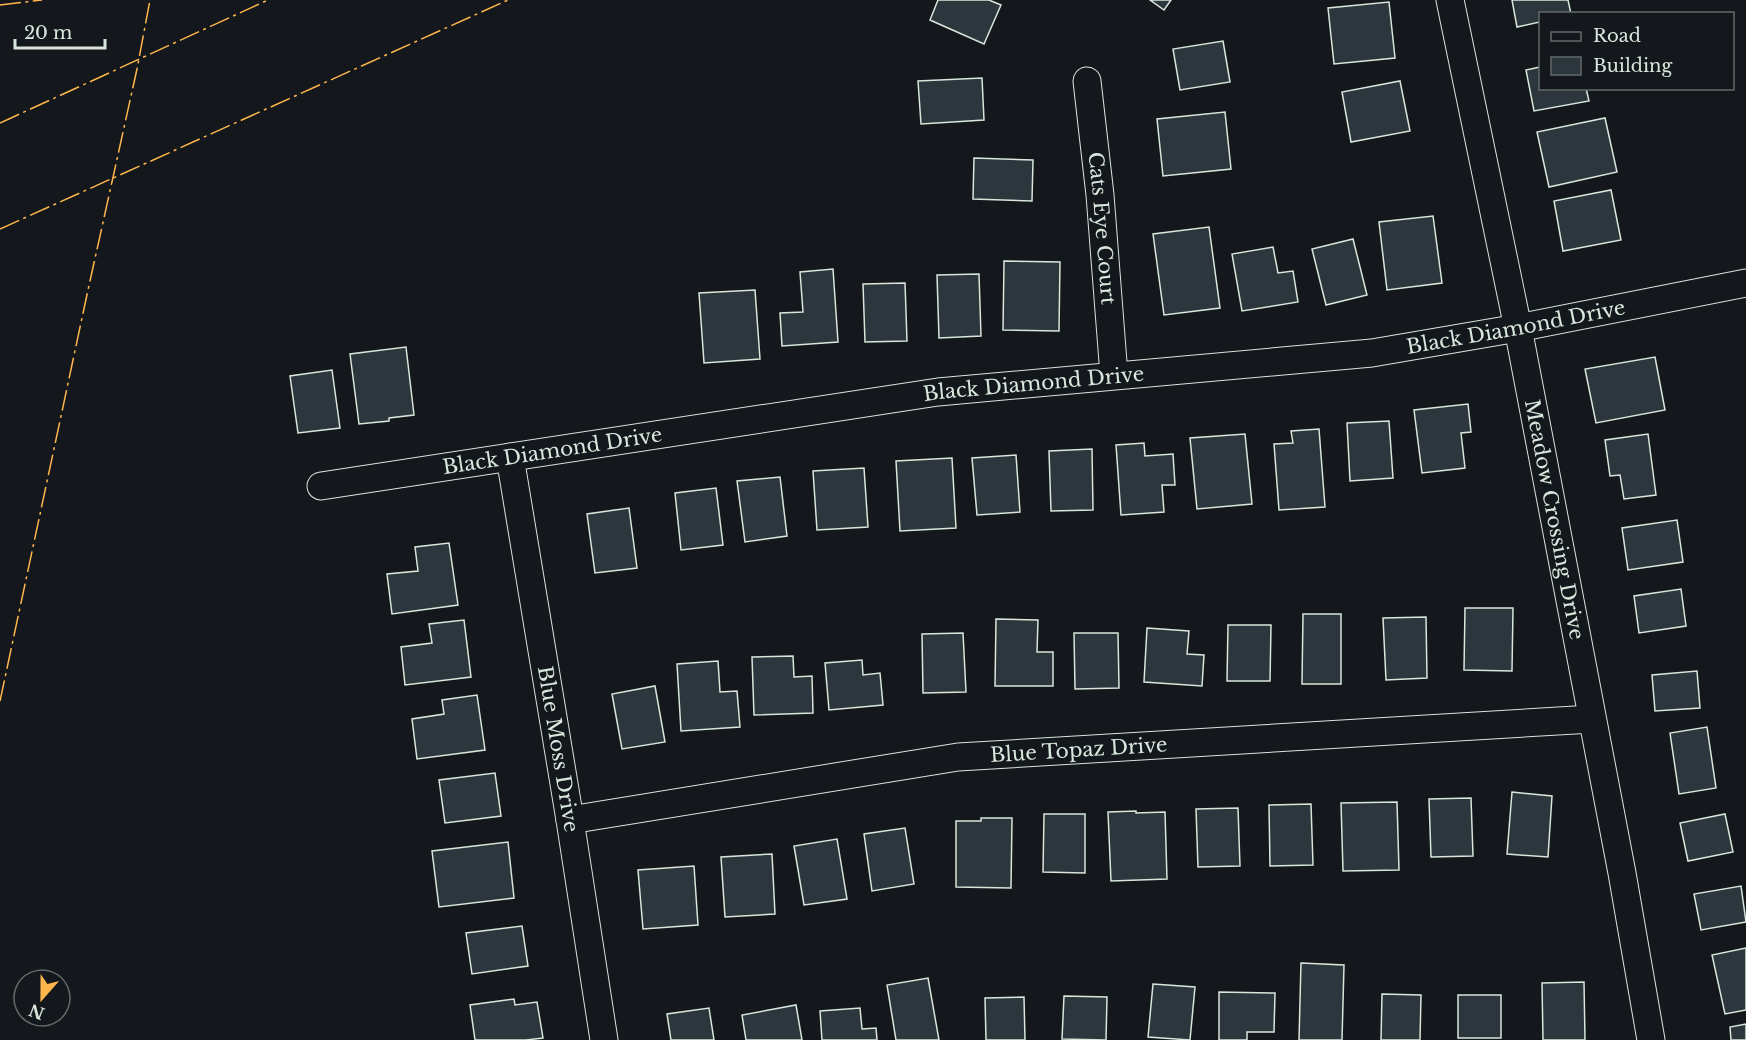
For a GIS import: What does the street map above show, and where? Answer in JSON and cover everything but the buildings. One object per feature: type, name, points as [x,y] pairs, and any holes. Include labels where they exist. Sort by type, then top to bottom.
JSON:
[{"type":"street","name":"Meadow Crossing Drive","points":[[1450,0],[1518,328],[1622,873],[1651,1040]]},
{"type":"street","name":"Cats Eye Court","points":[[1087,81],[1100,195],[1114,375]]},
{"type":"street","name":"Black Diamond Drive","points":[[321,486],[938,392],[1372,353],[1518,328],[1746,283]]},
{"type":"street","name":"Blue Moss Drive","points":[[510,457],[604,1040]]},
{"type":"street","name":"Blue Topaz Drive","points":[[570,820],[958,757],[1592,719]]},
{"type":"power","points":[[0,5],[42,0]]},
{"type":"power","points":[[0,701],[150,0]]},
{"type":"power","points":[[0,123],[268,0]]},
{"type":"power","points":[[0,229],[508,0]]}]
